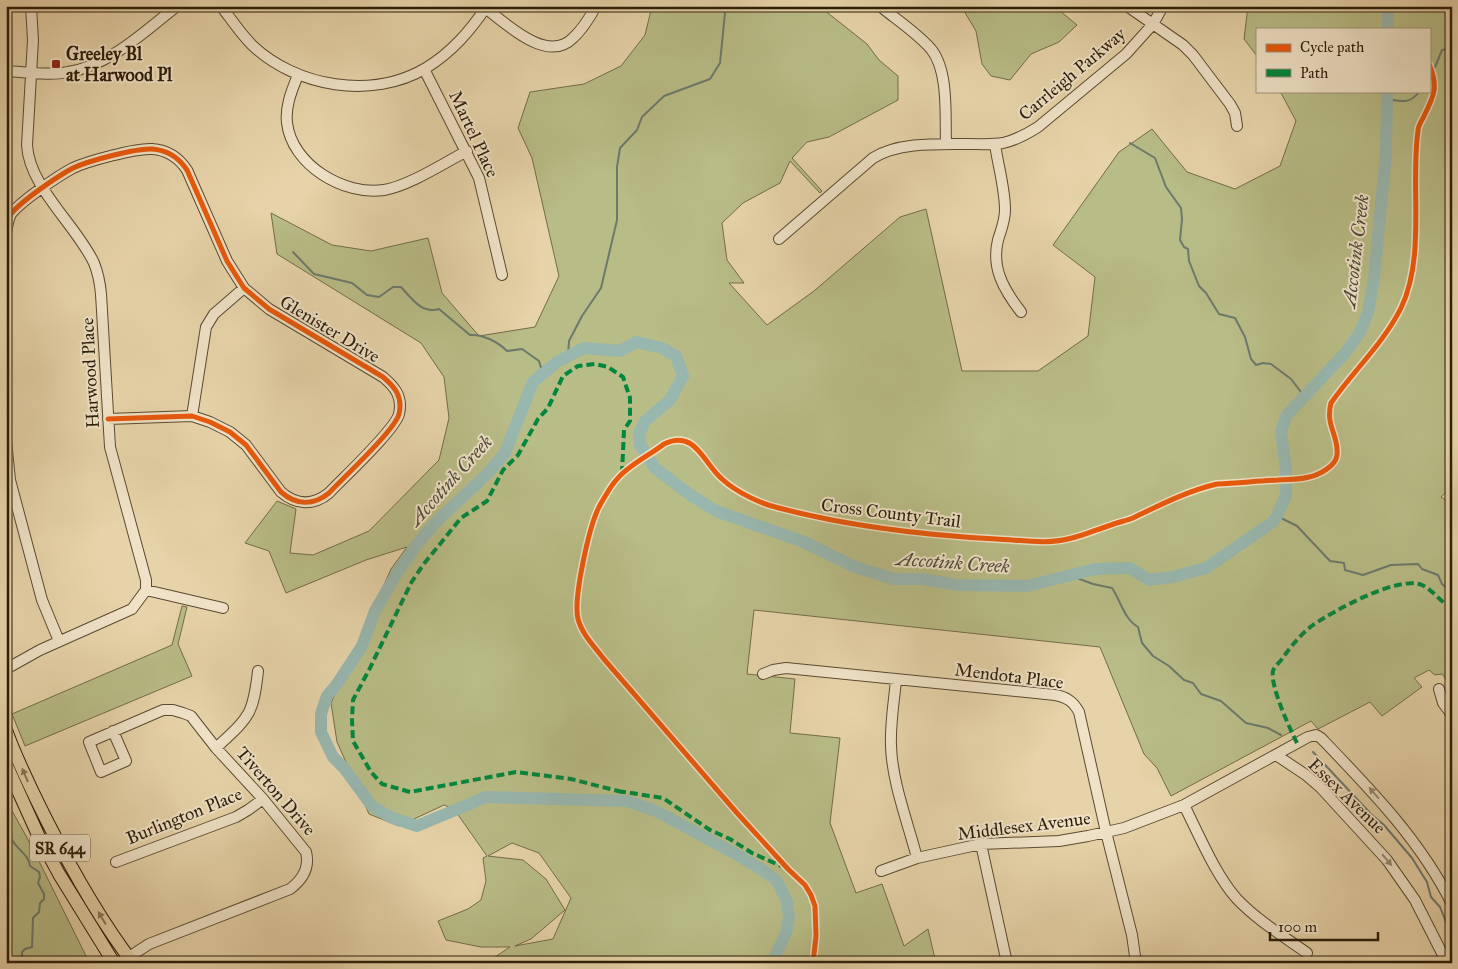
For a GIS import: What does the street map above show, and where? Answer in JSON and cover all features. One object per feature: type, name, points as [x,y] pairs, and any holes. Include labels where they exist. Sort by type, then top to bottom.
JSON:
[{"type":"main road","name":"SR 644","points":[[6,730],[31,790],[64,855],[127,961]]},
{"type":"main road","name":"SR 644","points":[[6,764],[59,874],[114,963]]},
{"type":"street","name":"Harwood Place","points":[[31,6],[33,34],[28,153],[32,170],[88,252],[97,272],[101,294],[110,447],[146,580],[146,590]]},
{"type":"street","points":[[6,71],[67,73],[97,64],[177,6]]},
{"type":"street","points":[[221,6],[252,45],[276,63],[298,75],[331,84],[361,86],[391,81],[424,69],[456,45],[486,7],[531,41],[541,46],[550,47],[561,46],[574,38],[596,6]]},
{"type":"street","points":[[880,6],[924,42],[940,63],[943,77],[946,144]]},
{"type":"street","points":[[1127,6],[1183,45],[1193,55],[1230,104],[1235,113],[1237,126]]},
{"type":"street","name":"Carrleigh Parkway","points":[[779,239],[878,155],[900,147],[946,144],[995,144],[1018,138],[1038,126],[1126,54],[1153,24],[1163,6]]},
{"type":"street","name":"Martel Place","points":[[424,69],[467,152],[482,186],[502,274]]},
{"type":"street","points":[[298,75],[287,109],[291,138],[297,150],[308,163],[338,183],[365,190],[390,189],[467,152]]},
{"type":"street","points":[[995,144],[1005,209],[1003,228],[996,252],[997,268],[1003,286],[1021,312]]},
{"type":"street","name":"Glenister Drive","points":[[6,233],[9,220],[17,208],[72,169],[87,163],[141,150],[164,151],[181,162],[186,170],[227,261],[244,288],[269,309],[383,377],[397,391],[400,403],[399,414],[390,429],[329,493],[323,498],[310,502],[296,501],[288,498],[281,492],[253,453],[239,438],[210,422],[192,416],[108,419]]},
{"type":"street","points":[[192,416],[206,326],[214,314],[244,288]]},
{"type":"street","points":[[6,440],[10,480],[42,600],[59,641]]},
{"type":"street","points":[[6,669],[40,650],[132,609],[146,590],[223,608]]},
{"type":"street","name":"Mendota Place","points":[[763,674],[786,668],[1055,695],[1072,702],[1079,712],[1132,935],[1136,963]]},
{"type":"street","points":[[216,748],[242,724],[251,712],[256,692],[258,671]]},
{"type":"street","points":[[896,680],[891,735],[892,757],[895,778],[917,858]]},
{"type":"street","points":[[1439,689],[1443,703],[1452,715]]},
{"type":"street","name":"Tiverton Drive","points":[[113,731],[163,710],[173,710],[191,716],[216,748],[263,799],[306,852],[308,860],[302,878],[290,890],[150,944],[127,961]]},
{"type":"street","name":"Essex Avenue","points":[[1447,963],[1415,900],[1388,860],[1321,788],[1306,775],[1276,755],[1312,735],[1321,738],[1396,819],[1431,867],[1452,904]]},
{"type":"street","name":"Middlesex Avenue","points":[[881,871],[917,858],[981,844],[1059,841],[1106,832],[1146,821],[1184,805],[1276,755]]},
{"type":"street","name":"Burlington Place","points":[[116,862],[236,817],[263,799]]},
{"type":"street","points":[[1184,805],[1223,879],[1236,898],[1257,917],[1307,953]]},
{"type":"street","points":[[981,844],[1007,963]]},
{"type":"green space","points":[[652,6],[819,6],[867,44],[879,60],[898,76],[898,100],[829,137],[807,142],[792,158],[822,191],[820,193],[790,161],[780,183],[743,203],[722,223],[727,260],[744,283],[729,283],[767,325],[814,291],[900,217],[926,209],[962,371],[1038,371],[1088,336],[1095,277],[1053,245],[1119,152],[1152,129],[1187,172],[1235,189],[1280,166],[1296,121],[1281,92],[1430,92],[1430,28],[1256,28],[1256,55],[1244,39],[1248,6],[1452,6],[1452,487],[1441,497],[1452,504],[1452,687],[1442,674],[1435,675],[1429,670],[1414,678],[1422,687],[1382,716],[1370,702],[1318,729],[1311,721],[1171,796],[1157,768],[1144,754],[1100,647],[754,610],[747,674],[795,679],[790,733],[840,738],[830,823],[856,893],[882,884],[904,946],[928,929],[936,963],[486,963],[510,947],[481,947],[446,940],[438,921],[468,909],[481,900],[486,881],[483,858],[487,856],[454,809],[444,805],[399,826],[369,814],[337,742],[331,703],[391,569],[407,547],[366,560],[286,593],[269,551],[245,543],[277,501],[296,509],[290,553],[313,555],[369,531],[439,460],[449,418],[444,377],[421,343],[277,254],[271,213],[332,245],[371,251],[428,238],[442,293],[479,336],[535,327],[559,276],[532,158],[518,128],[530,92],[584,84],[621,66],[645,35]],"holes":[[[512,843],[539,853],[571,898],[553,939],[515,946],[531,939],[565,910],[546,879],[523,860],[488,856]]]},
{"type":"green space","points":[[961,6],[1054,6],[1077,25],[1059,42],[1031,54],[1010,80],[991,76],[982,64],[976,31]]},
{"type":"green space","points":[[182,606],[187,607],[178,644],[192,676],[25,746],[12,714],[172,645]]},
{"type":"green space","points":[[6,800],[31,845],[87,958],[81,963],[6,963]]},
{"type":"waterway","points":[[568,356],[569,341],[582,316],[601,288],[617,220],[617,167],[620,148],[637,130],[642,117],[664,96],[710,79],[720,63],[725,13],[722,6]]},
{"type":"waterway","name":"Accotink Creek","points":[[1388,6],[1388,28]]},
{"type":"waterway","points":[[1435,67],[1442,50],[1452,48]]},
{"type":"waterway","name":"Accotink Creek","points":[[772,963],[786,933],[789,918],[787,901],[776,880],[734,853],[656,811],[627,801],[486,797],[417,826],[390,817],[372,806],[344,768],[333,757],[321,732],[321,714],[327,696],[362,646],[375,611],[415,547],[434,524],[488,473],[505,453],[533,382],[557,362],[584,348],[620,351],[636,342],[662,348],[676,356],[683,376],[670,400],[645,421],[639,434],[640,445],[655,468],[689,494],[716,511],[804,542],[855,567],[894,579],[922,579],[957,585],[1027,586],[1095,569],[1130,568],[1149,580],[1172,577],[1206,568],[1273,522],[1277,516],[1286,495],[1286,470],[1281,432],[1286,416],[1346,352],[1359,334],[1368,313],[1374,279],[1386,153],[1387,92]]},
{"type":"waterway","points":[[1386,99],[1405,101],[1419,92]]},
{"type":"waterway","points":[[1130,143],[1155,158],[1166,187],[1181,208],[1180,240],[1184,247],[1188,249],[1189,261],[1199,286],[1206,293],[1219,314],[1235,318],[1245,337],[1251,359],[1256,365],[1263,363],[1271,364],[1291,379],[1304,396]]},
{"type":"waterway","points":[[293,252],[314,274],[352,283],[367,295],[379,297],[393,287],[401,287],[413,301],[427,309],[439,309],[470,335],[490,339],[507,351],[522,349],[539,361],[543,374]]},
{"type":"waterway","points":[[1277,516],[1297,526],[1330,561],[1344,563],[1345,570],[1363,575],[1391,565],[1418,564],[1422,569],[1438,575],[1442,584],[1452,592]]},
{"type":"waterway","points":[[1069,575],[1093,584],[1112,588],[1126,615],[1138,627],[1142,643],[1153,656],[1169,666],[1184,680],[1193,683],[1201,694],[1221,701],[1246,723],[1268,728],[1281,735]]},
{"type":"waterway","points":[[1313,752],[1372,815],[1384,825],[1412,858],[1427,882],[1431,897],[1440,907],[1452,937]]},
{"type":"waterway","points":[[6,810],[10,814],[10,835],[12,840],[27,858],[30,866],[39,872],[38,883],[44,894],[39,912],[33,918],[32,947],[22,952],[22,963]]},
{"type":"marked path","points":[[622,474],[624,430],[630,421],[630,398],[623,377],[608,367],[595,364],[578,366],[563,376],[548,408],[538,419],[518,455],[503,470],[487,501],[461,518],[411,583],[353,700],[352,720],[353,741],[371,772],[382,784],[410,792],[516,772],[571,779],[622,792]]},
{"type":"marked path","points":[[1297,743],[1277,697],[1273,671],[1300,636],[1313,625],[1350,604],[1397,585],[1411,583],[1422,585],[1452,608]]},
{"type":"marked path","points":[[618,791],[663,798],[710,830],[730,839],[752,853],[781,866]]},
{"type":"cycle path","name":"Cross County Trail","points":[[813,963],[816,936],[815,906],[805,885],[737,813],[603,658],[582,630],[577,609],[580,580],[595,517],[610,488],[628,469],[664,444],[684,441],[698,450],[715,472],[728,484],[749,497],[772,506],[806,515],[887,529],[941,535],[1044,542],[1082,535],[1130,519],[1184,494],[1217,484],[1301,479],[1322,472],[1334,463],[1337,455],[1330,418],[1331,403],[1386,333],[1401,308],[1409,288],[1415,244],[1415,175],[1418,129],[1434,91],[1434,79],[1430,67]]},
{"type":"cycle path","points":[[6,233],[11,214],[23,202],[73,168],[100,159],[145,149],[168,153],[176,158],[187,170],[227,261],[244,288],[269,309],[383,377],[397,393],[400,402],[399,414],[395,421],[368,454],[329,493],[311,502],[299,501],[281,492],[246,445],[230,432],[210,422],[192,416],[108,419]]},
{"type":"place","name":"Greeley Bl at Harwood Pl","points":[[56,64]]}]
